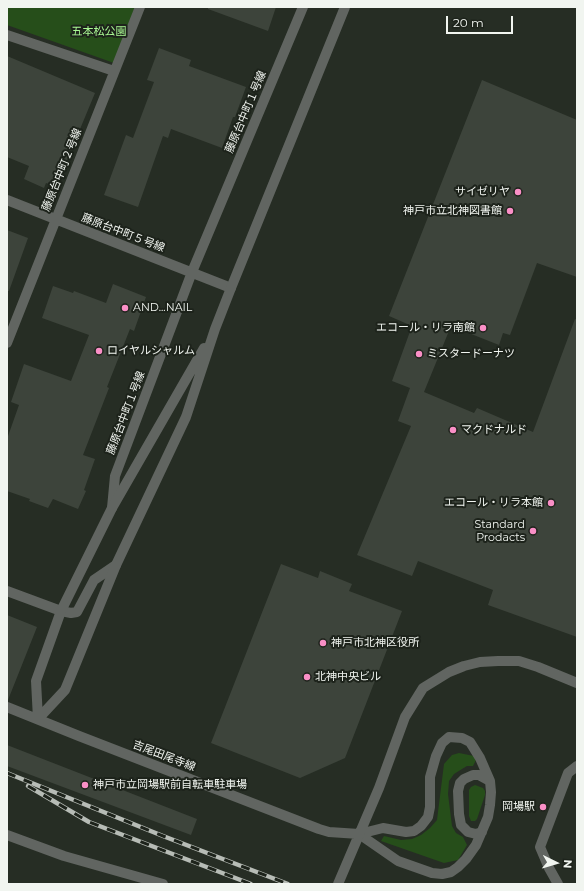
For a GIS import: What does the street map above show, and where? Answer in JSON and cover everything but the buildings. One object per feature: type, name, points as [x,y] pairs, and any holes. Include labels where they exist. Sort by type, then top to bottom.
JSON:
[{"type":"street","name":"藤原台中町２号線","points":[[7,343],[140,7]]},
{"type":"street","name":"藤原台中町１号線","points":[[38,719],[36,680],[61,611],[112,508],[115,476],[192,272],[303,7]]},
{"type":"street","points":[[38,719],[65,690],[116,565],[186,417],[215,330],[231,288],[345,7]]},
{"type":"street","points":[[7,35],[114,71]]},
{"type":"street","name":"藤原台中町５号線","points":[[7,200],[231,288]]},
{"type":"street","points":[[112,508],[215,330]]},
{"type":"street","points":[[7,591],[71,614],[77,612],[94,580],[116,565]]},
{"type":"street","points":[[338,884],[379,788],[405,717],[423,688],[449,672],[464,666],[480,662],[498,661],[518,661],[538,667],[577,683]]},
{"type":"street","name":"吉尾田尾寺線","points":[[7,706],[319,829],[329,832],[359,834]]},
{"type":"street","points":[[449,737],[462,738],[470,742],[480,758],[490,781],[490,805],[482,832],[476,845],[458,867],[451,872],[442,874],[422,870],[398,860],[359,834],[383,828],[406,832],[414,831],[421,826],[428,817],[430,807],[430,777],[436,756],[442,743],[449,737]]},
{"type":"street","points":[[558,884],[540,847],[568,773],[577,766]]},
{"type":"street","points":[[482,832],[476,834],[468,832],[462,825],[459,814],[458,791],[460,783],[464,779],[473,775],[479,775],[490,781]]},
{"type":"street","points":[[7,835],[64,856],[163,884]]},
{"type":"green space","name":"五本松公園","points":[[7,7],[135,7],[114,63],[7,25]]},
{"type":"green space","points":[[459,753],[474,756],[476,760],[473,766],[467,766],[454,774],[449,781],[448,794],[452,826],[456,833],[463,837],[467,845],[458,860],[444,863],[381,841],[384,836],[401,840],[412,839],[421,835],[430,828],[437,820],[444,764],[452,755]]},
{"type":"green space","points":[[475,785],[483,788],[485,795],[477,819],[475,821],[471,821],[469,816],[469,790]]},
{"type":"railway","points":[[7,773],[163,836],[288,884]]},
{"type":"railway","points":[[28,786],[89,822],[251,884]]},
{"type":"place","name":"サイゼリヤ","points":[[518,192]]},
{"type":"place","name":"神戸市立北神図書館","points":[[510,211]]},
{"type":"place","name":"AND...NAIL","points":[[125,308]]},
{"type":"place","name":"エコール・リラ南館","points":[[483,328]]},
{"type":"place","name":"ロイヤルシャルム","points":[[99,351]]},
{"type":"place","name":"ミスタードーナツ","points":[[419,354]]},
{"type":"place","name":"マクドナルド","points":[[453,430]]},
{"type":"place","name":"エコール・リラ本館","points":[[551,503]]},
{"type":"place","name":"Standard Prodacts","points":[[533,531]]},
{"type":"place","name":"神戸市北神区役所","points":[[323,643]]},
{"type":"place","name":"北神中央ビル","points":[[307,677]]},
{"type":"place","name":"神戸市立岡場駅前自転車駐車場","points":[[85,785]]},
{"type":"place","name":"岡場駅","points":[[543,807]]}]
